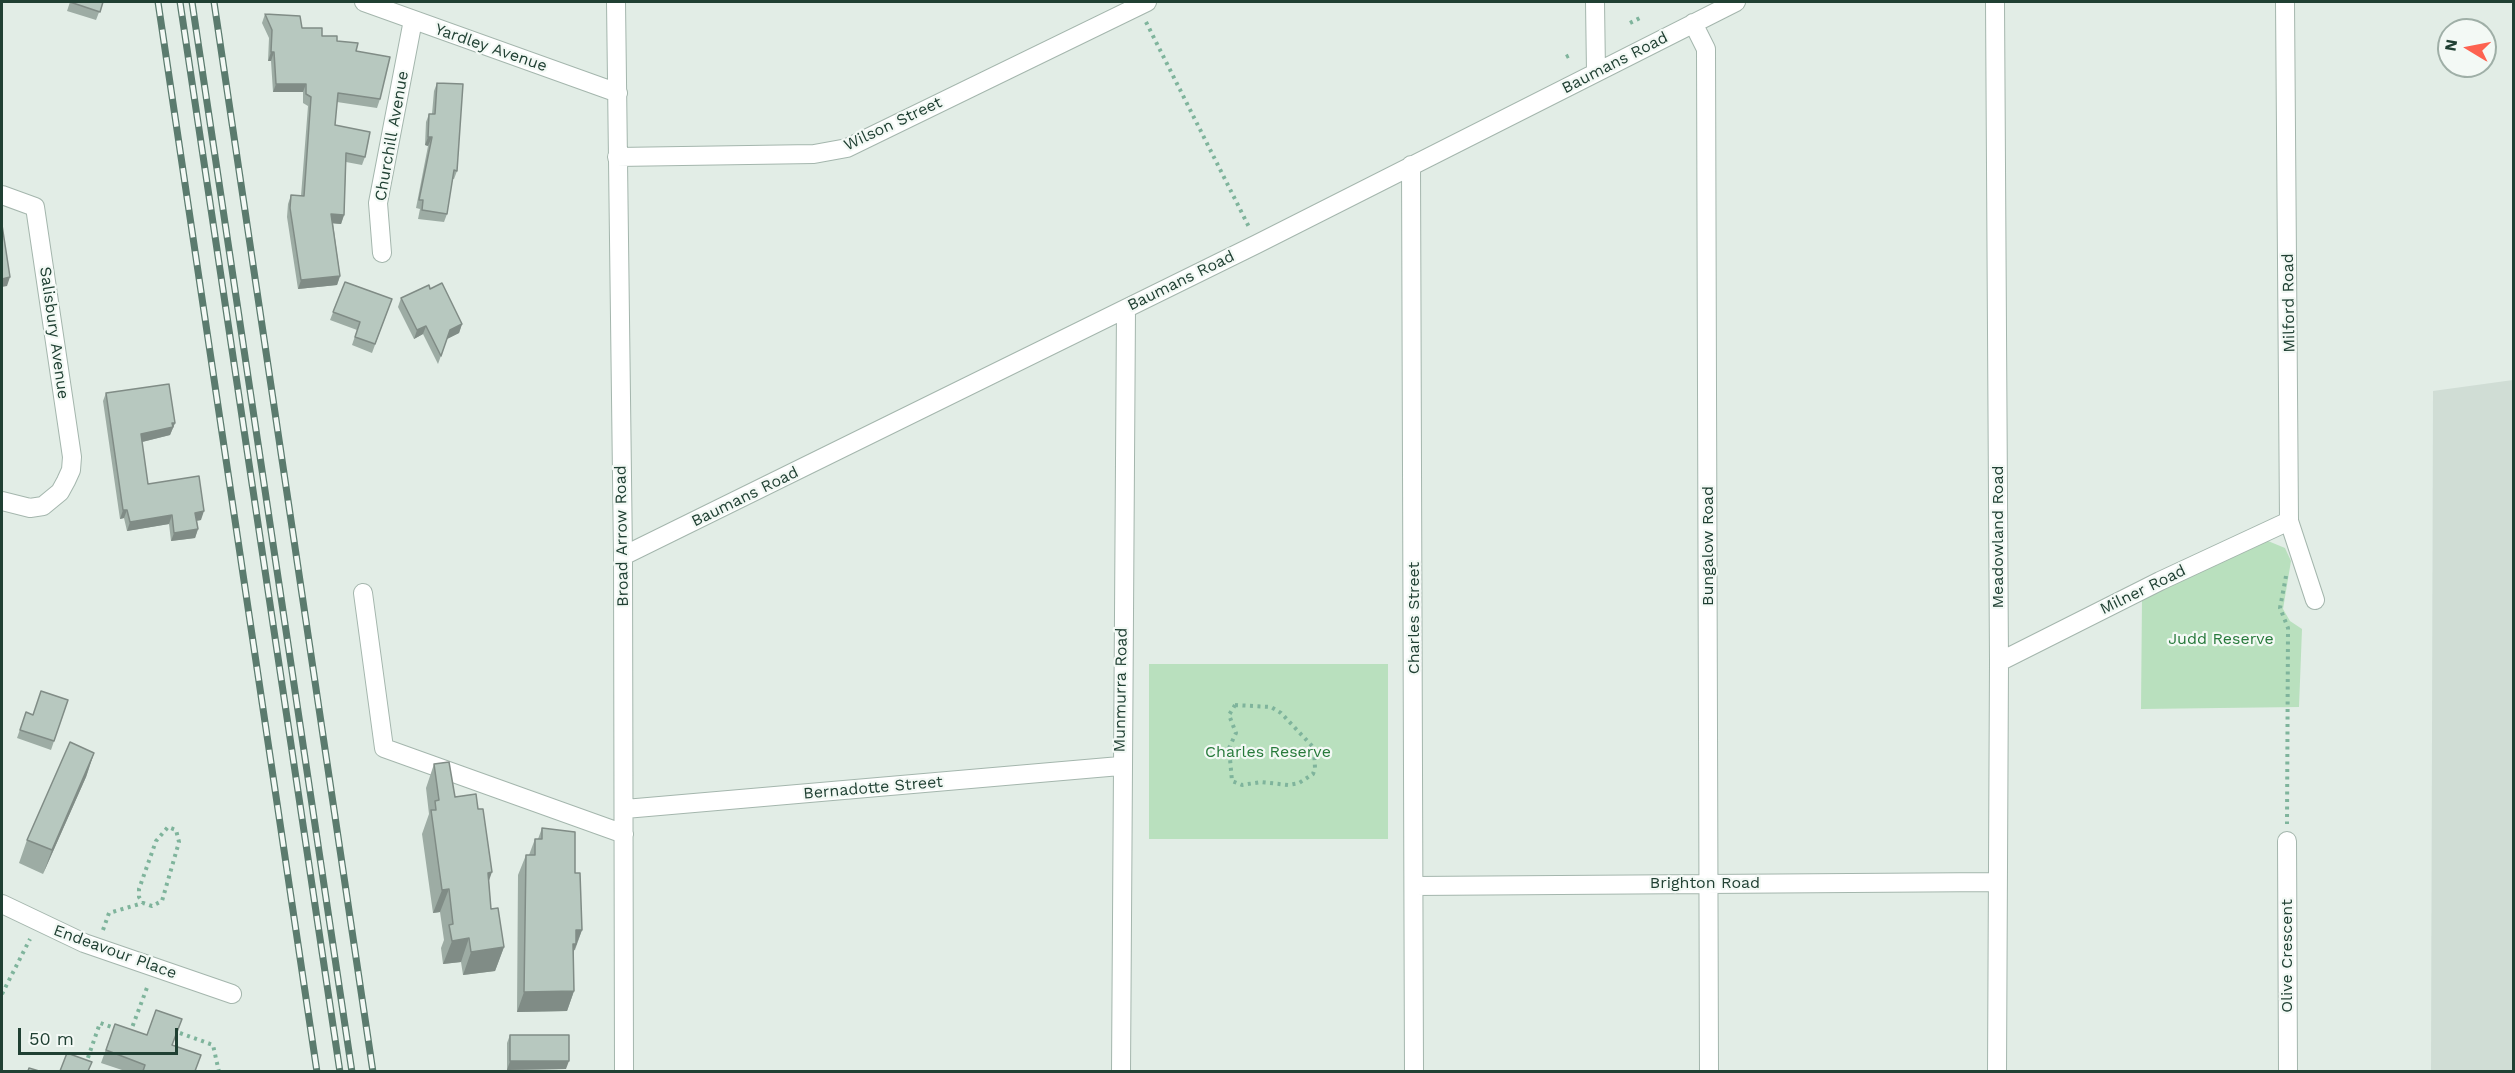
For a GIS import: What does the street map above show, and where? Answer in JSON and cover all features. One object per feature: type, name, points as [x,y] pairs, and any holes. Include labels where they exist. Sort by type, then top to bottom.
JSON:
[{"type":"street","name":"Yardley Avenue","points":[[366,2],[618,93]]},
{"type":"street","name":"Broad Arrow Road","points":[[616,2],[625,809],[624,1071]]},
{"type":"street","points":[[1595,2],[1596,72]]},
{"type":"street","name":"Baumans Road","points":[[623,556],[1257,244],[1736,2]]},
{"type":"street","name":"Meadowland Road","points":[[1995,2],[1999,662],[1996,882],[1997,1071]]},
{"type":"street","name":"Milford Road","points":[[2285,2],[2289,521],[2315,600]]},
{"type":"street","name":"Wilson Street","points":[[617,157],[813,154],[847,148],[1142,4]]},
{"type":"street","name":"Churchill Avenue","points":[[382,253],[378,203],[413,20]]},
{"type":"street","name":"Bungalow Road","points":[[1693,23],[1706,49],[1709,1071]]},
{"type":"street","name":"Charles Street","points":[[1411,165],[1414,1071]]},
{"type":"street","name":"Salisbury Avenue","points":[[2,195],[35,207],[72,457],[71,470],[60,492],[43,506],[30,508],[2,501]]},
{"type":"street","name":"Munmurra Road","points":[[1120,1071],[1120,766],[1125,309]]},
{"type":"street","name":"Milner Road","points":[[1999,662],[2160,581],[2289,521]]},
{"type":"street","points":[[363,593],[384,748],[624,834]]},
{"type":"street","name":"Bernadotte Street","points":[[625,809],[1120,766]]},
{"type":"street","name":"Olive Crescent","points":[[2287,841],[2288,1071]]},
{"type":"street","name":"Brighton Road","points":[[1414,886],[1708,882],[1996,882]]},
{"type":"street","name":"Endeavour Place","points":[[2,904],[38,923],[97,947],[232,994]]},
{"type":"path","points":[[1142,4],[1257,244]]},
{"type":"path","points":[[1630,23],[1640,18]]},
{"type":"path","points":[[1566,57],[1572,54]]},
{"type":"path","points":[[2287,841],[2288,628],[2280,608],[2288,571]]},
{"type":"path","points":[[1235,705],[1276,709],[1314,748],[1316,768],[1307,778],[1288,785],[1260,782],[1236,783],[1231,775],[1229,748],[1236,733],[1230,709],[1235,705]]},
{"type":"path","points":[[97,947],[109,913],[143,903],[152,906],[162,901],[180,842],[176,830],[168,828],[156,841],[139,889],[139,897],[143,903]]},
{"type":"path","points":[[2,994],[38,923]]},
{"type":"path","points":[[83,1071],[100,1023],[130,1034],[155,968]]},
{"type":"path","points":[[180,1033],[213,1045],[219,1071]]},
{"type":"shaded area","points":[[2513,380],[2513,1071],[2431,1071],[2433,391]]},
{"type":"green space","name":"Judd Reserve","points":[[2268,541],[2285,548],[2291,561],[2283,609],[2290,621],[2302,629],[2299,707],[2141,709],[2142,599],[2257,543]]},
{"type":"green space","name":"Charles Reserve","points":[[1149,664],[1388,664],[1388,839],[1149,839]]},
{"type":"building","points":[[70,2],[103,2],[100,12]]},
{"type":"building","points":[[265,14],[300,16],[302,28],[322,28],[322,36],[337,36],[337,41],[358,43],[356,51],[390,57],[380,99],[338,93],[335,125],[370,132],[365,157],[346,153],[344,215],[331,214],[340,276],[301,280],[290,208],[291,195],[304,196],[311,97],[306,94],[306,84],[276,84],[274,52],[271,52],[272,30]]},
{"type":"building","points":[[437,83],[463,84],[457,171],[454,170],[447,214],[422,210],[423,200],[419,200],[432,137],[428,137],[429,114],[435,114]]},
{"type":"building","points":[[2,225],[10,277],[2,279]]},
{"type":"building","points":[[345,282],[392,299],[375,344],[355,337],[360,322],[333,312]]},
{"type":"building","points":[[442,283],[462,324],[450,330],[441,356],[426,326],[417,330],[401,298],[429,285],[430,289]]},
{"type":"building","points":[[169,384],[175,423],[172,423],[173,427],[141,434],[148,484],[199,476],[204,511],[195,513],[198,529],[174,533],[172,515],[130,522],[127,510],[123,510],[106,393]]},
{"type":"building","points":[[41,691],[68,700],[54,741],[20,730],[26,712],[33,715]]},
{"type":"building","points":[[70,742],[94,753],[52,850],[27,840]]},
{"type":"building","points":[[449,762],[455,797],[476,794],[478,809],[483,809],[492,872],[488,873],[491,909],[498,908],[504,947],[471,952],[469,938],[452,941],[449,925],[453,924],[449,889],[442,890],[431,810],[436,810],[435,801],[439,800],[434,764]]},
{"type":"building","points":[[542,828],[575,832],[575,873],[580,873],[582,930],[576,930],[576,944],[573,944],[574,991],[524,992],[526,855],[535,855],[535,839],[542,839]]},
{"type":"building","points":[[156,1010],[182,1019],[172,1045],[201,1055],[195,1071],[143,1071],[145,1065],[106,1050],[115,1024],[147,1035]]},
{"type":"building","points":[[510,1035],[569,1035],[569,1061],[510,1061]]},
{"type":"building","points":[[67,1053],[92,1062],[88,1071],[60,1071]]},
{"type":"railway","points":[[158,2],[317,1072]]},
{"type":"railway","points":[[180,2],[340,1072]]},
{"type":"railway","points":[[192,2],[352,1072]]},
{"type":"railway","points":[[214,2],[373,1072]]}]
